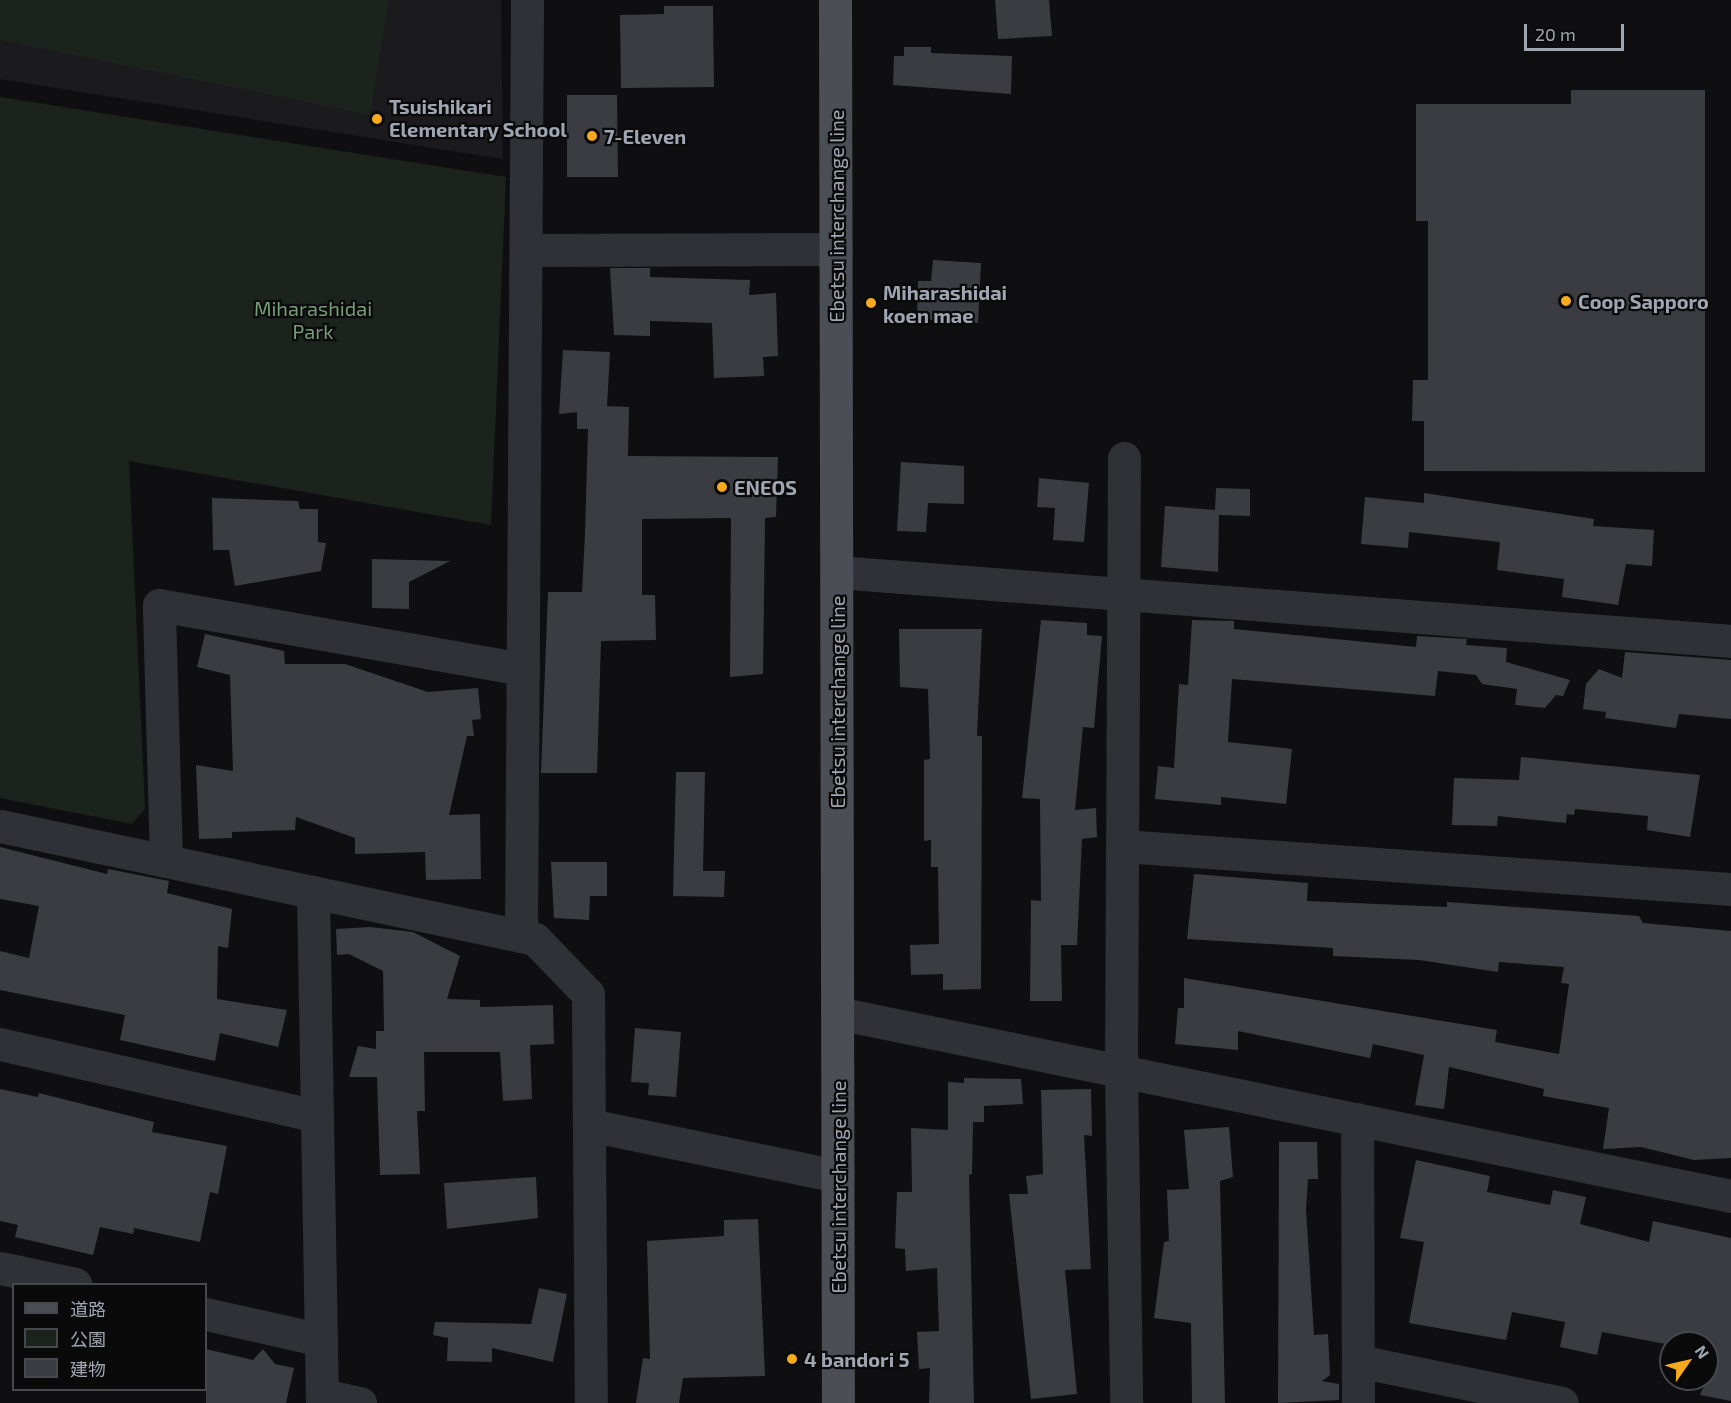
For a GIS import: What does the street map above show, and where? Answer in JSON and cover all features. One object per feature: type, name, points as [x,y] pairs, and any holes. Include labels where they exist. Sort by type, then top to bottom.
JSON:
[{"type":"main road","name":"Ebetsu interchange line","points":[[835,0],[838,1403]]},
{"type":"street","points":[[521,936],[527,0]]},
{"type":"street","points":[[525,250],[836,249]]},
{"type":"street","points":[[1124,458],[1121,1071],[1126,1403]]},
{"type":"street","points":[[837,572],[1731,641]]},
{"type":"street","points":[[166,861],[159,605],[523,669]]},
{"type":"street","points":[[0,826],[535,939],[588,994],[591,1403]]},
{"type":"street","points":[[1123,846],[1731,889]]},
{"type":"street","points":[[313,892],[322,1399],[360,1403]]},
{"type":"street","points":[[837,1013],[1731,1196]]},
{"type":"street","points":[[0,1044],[317,1116]]},
{"type":"street","points":[[1357,1119],[1358,1403]]},
{"type":"street","points":[[589,1125],[838,1176]]},
{"type":"street","points":[[0,1268],[70,1283]]},
{"type":"street","points":[[207,1314],[321,1340]]},
{"type":"street","points":[[1358,1361],[1562,1403]]},
{"type":"shaded area","name":"Tsuishikari Elementary School","points":[[0,0],[501,0],[503,159],[0,79]]},
{"type":"green space","points":[[0,0],[389,0],[370,115],[0,40]]},
{"type":"green space","name":"Miharashidai Park","points":[[0,97],[506,177],[491,525],[129,461],[145,809],[132,824],[0,798]]},
{"type":"building","points":[[995,0],[1049,0],[1052,36],[998,39]]},
{"type":"building","points":[[664,6],[713,6],[714,87],[621,88],[620,15],[664,14]]},
{"type":"building","points":[[904,47],[931,47],[931,53],[1012,56],[1011,94],[893,85],[894,56],[904,56]]},
{"type":"building","name":"Coop Sapporo","points":[[1571,90],[1705,90],[1705,472],[1424,471],[1424,421],[1412,421],[1413,380],[1428,380],[1428,221],[1416,221],[1416,104],[1571,104]]},
{"type":"building","points":[[567,95],[617,95],[618,177],[567,177]]},
{"type":"building","points":[[933,260],[981,263],[978,323],[917,319],[918,281],[931,281]]},
{"type":"building","points":[[610,268],[650,268],[650,277],[750,280],[749,295],[776,293],[778,356],[763,357],[764,376],[714,378],[712,323],[650,321],[650,336],[614,335]]},
{"type":"building","points":[[563,350],[610,352],[607,406],[629,407],[628,456],[778,457],[776,517],[765,518],[763,674],[730,677],[731,518],[642,519],[642,595],[655,595],[656,640],[601,641],[597,773],[541,773],[548,592],[582,592],[588,429],[577,429],[577,412],[559,414]]},
{"type":"building","points":[[901,462],[964,466],[964,504],[928,503],[926,532],[897,531]]},
{"type":"building","points":[[1039,478],[1089,483],[1084,542],[1053,540],[1055,508],[1037,507]]},
{"type":"building","points":[[1216,488],[1250,489],[1250,516],[1219,515],[1218,572],[1161,567],[1165,506],[1215,510]]},
{"type":"building","points":[[1424,493],[1594,519],[1593,526],[1654,530],[1652,566],[1626,564],[1618,605],[1562,597],[1564,579],[1497,570],[1500,542],[1409,532],[1408,548],[1361,544],[1365,497],[1424,503]]},
{"type":"building","points":[[212,498],[298,501],[300,509],[318,509],[318,542],[326,543],[321,571],[235,586],[229,550],[213,550]]},
{"type":"building","points":[[372,559],[450,561],[409,582],[409,609],[372,608]]},
{"type":"building","points":[[1041,620],[1087,623],[1087,635],[1102,636],[1094,728],[1083,727],[1075,810],[1096,808],[1097,837],[1082,839],[1077,945],[1061,945],[1062,1001],[1030,1001],[1031,900],[1041,901],[1040,799],[1022,798]]},
{"type":"building","points":[[1192,620],[1234,621],[1234,629],[1416,647],[1417,636],[1467,639],[1466,645],[1507,648],[1506,662],[1570,680],[1563,696],[1556,695],[1545,708],[1515,705],[1517,689],[1482,684],[1476,675],[1438,671],[1435,696],[1232,679],[1228,742],[1292,749],[1286,804],[1221,797],[1221,805],[1155,799],[1158,766],[1174,768],[1179,684],[1188,685]]},
{"type":"building","points":[[899,629],[982,629],[977,736],[982,736],[981,989],[943,990],[943,974],[911,975],[910,945],[939,944],[938,867],[931,867],[931,840],[924,841],[924,760],[930,759],[928,689],[900,687]]},
{"type":"building","points":[[205,634],[284,651],[285,664],[345,664],[428,692],[478,688],[481,719],[472,720],[474,736],[467,736],[449,815],[480,814],[481,879],[426,880],[425,852],[355,854],[355,838],[296,817],[295,830],[232,832],[232,838],[199,839],[196,765],[233,771],[230,675],[197,667]]},
{"type":"building","points":[[1625,652],[1731,660],[1731,719],[1679,714],[1676,728],[1605,718],[1606,712],[1583,709],[1586,684],[1599,669],[1622,678]]},
{"type":"building","points":[[1521,757],[1700,775],[1690,837],[1647,830],[1648,816],[1575,809],[1574,815],[1567,814],[1566,823],[1498,816],[1497,826],[1452,825],[1454,778],[1519,780]]},
{"type":"building","points":[[676,772],[705,772],[703,871],[725,871],[724,897],[673,896]]},
{"type":"building","points":[[0,847],[107,874],[108,869],[169,881],[167,893],[232,909],[228,948],[218,946],[217,999],[287,1010],[278,1047],[220,1033],[215,1061],[120,1040],[125,1015],[0,990],[0,951],[29,958],[39,906],[0,899]]},
{"type":"building","points":[[551,862],[607,862],[607,896],[590,896],[589,920],[554,918]]},
{"type":"building","points":[[1194,874],[1308,883],[1307,901],[1447,907],[1447,902],[1639,916],[1643,923],[1731,931],[1731,1158],[1694,1160],[1641,1147],[1603,1149],[1609,1108],[1543,1096],[1544,1089],[1449,1067],[1444,1109],[1415,1105],[1424,1055],[1373,1044],[1370,1058],[1238,1031],[1238,1050],[1175,1044],[1178,1008],[1184,1008],[1184,978],[1497,1030],[1495,1042],[1559,1054],[1569,984],[1561,983],[1564,967],[1499,962],[1498,972],[1419,960],[1333,956],[1333,948],[1187,939]]},
{"type":"building","points":[[370,927],[413,932],[460,956],[447,999],[480,1000],[480,1007],[553,1005],[554,1044],[530,1045],[532,1099],[503,1101],[500,1052],[424,1052],[425,1111],[417,1111],[420,1174],[380,1175],[377,1077],[349,1077],[358,1046],[376,1049],[376,1031],[384,1031],[383,971],[349,954],[337,955],[336,929]]},
{"type":"building","points":[[635,1028],[681,1032],[676,1097],[648,1095],[649,1083],[631,1082]]},
{"type":"building","points":[[964,1078],[1021,1079],[1023,1104],[984,1106],[984,1122],[973,1122],[972,1174],[969,1175],[974,1403],[929,1403],[930,1368],[919,1369],[917,1332],[939,1331],[937,1268],[906,1271],[905,1249],[895,1248],[897,1192],[912,1192],[911,1128],[948,1130],[948,1082],[964,1083]]},
{"type":"building","points":[[0,1089],[38,1097],[39,1093],[154,1122],[152,1132],[227,1146],[218,1194],[210,1192],[200,1242],[134,1228],[133,1234],[100,1227],[93,1255],[15,1237],[18,1225],[0,1221]]},
{"type":"building","points":[[1091,1089],[1092,1136],[1084,1135],[1091,1269],[1065,1270],[1077,1394],[1031,1399],[1009,1194],[1028,1194],[1026,1176],[1043,1174],[1041,1090]]},
{"type":"building","points":[[1229,1127],[1233,1177],[1220,1181],[1225,1403],[1192,1403],[1191,1323],[1154,1318],[1164,1242],[1169,1241],[1167,1190],[1189,1189],[1184,1130]]},
{"type":"building","points":[[1279,1142],[1317,1142],[1318,1179],[1308,1179],[1306,1209],[1314,1335],[1328,1334],[1330,1375],[1322,1381],[1339,1384],[1339,1400],[1278,1403]]},
{"type":"building","points":[[1416,1160],[1490,1176],[1487,1192],[1550,1205],[1553,1190],[1586,1197],[1580,1224],[1649,1242],[1653,1221],[1731,1238],[1731,1401],[1700,1395],[1702,1391],[1719,1391],[1719,1331],[1659,1331],[1659,1343],[1602,1332],[1597,1355],[1560,1347],[1565,1322],[1512,1312],[1506,1340],[1409,1323],[1424,1242],[1400,1238]]},
{"type":"building","points":[[536,1177],[538,1218],[447,1229],[444,1183]]},
{"type":"building","points":[[758,1219],[765,1376],[683,1378],[679,1403],[636,1403],[643,1358],[650,1359],[647,1241],[724,1236],[724,1220]]},
{"type":"building","points":[[539,1288],[567,1294],[553,1362],[492,1348],[492,1362],[447,1361],[448,1338],[433,1335],[435,1322],[531,1324]]},
{"type":"building","points":[[207,1349],[253,1360],[263,1349],[275,1364],[294,1368],[286,1403],[206,1403]]},
{"type":"place","name":"Tsuishikari Elementary School","points":[[377,119]]},
{"type":"place","name":"7-Eleven","points":[[592,136]]},
{"type":"place","name":"Coop Sapporo","points":[[1566,301]]},
{"type":"place","name":"Miharashidai koen mae","points":[[871,303]]},
{"type":"place","name":"ENEOS","points":[[722,487]]},
{"type":"place","name":"4 bandori 5","points":[[792,1359]]}]
